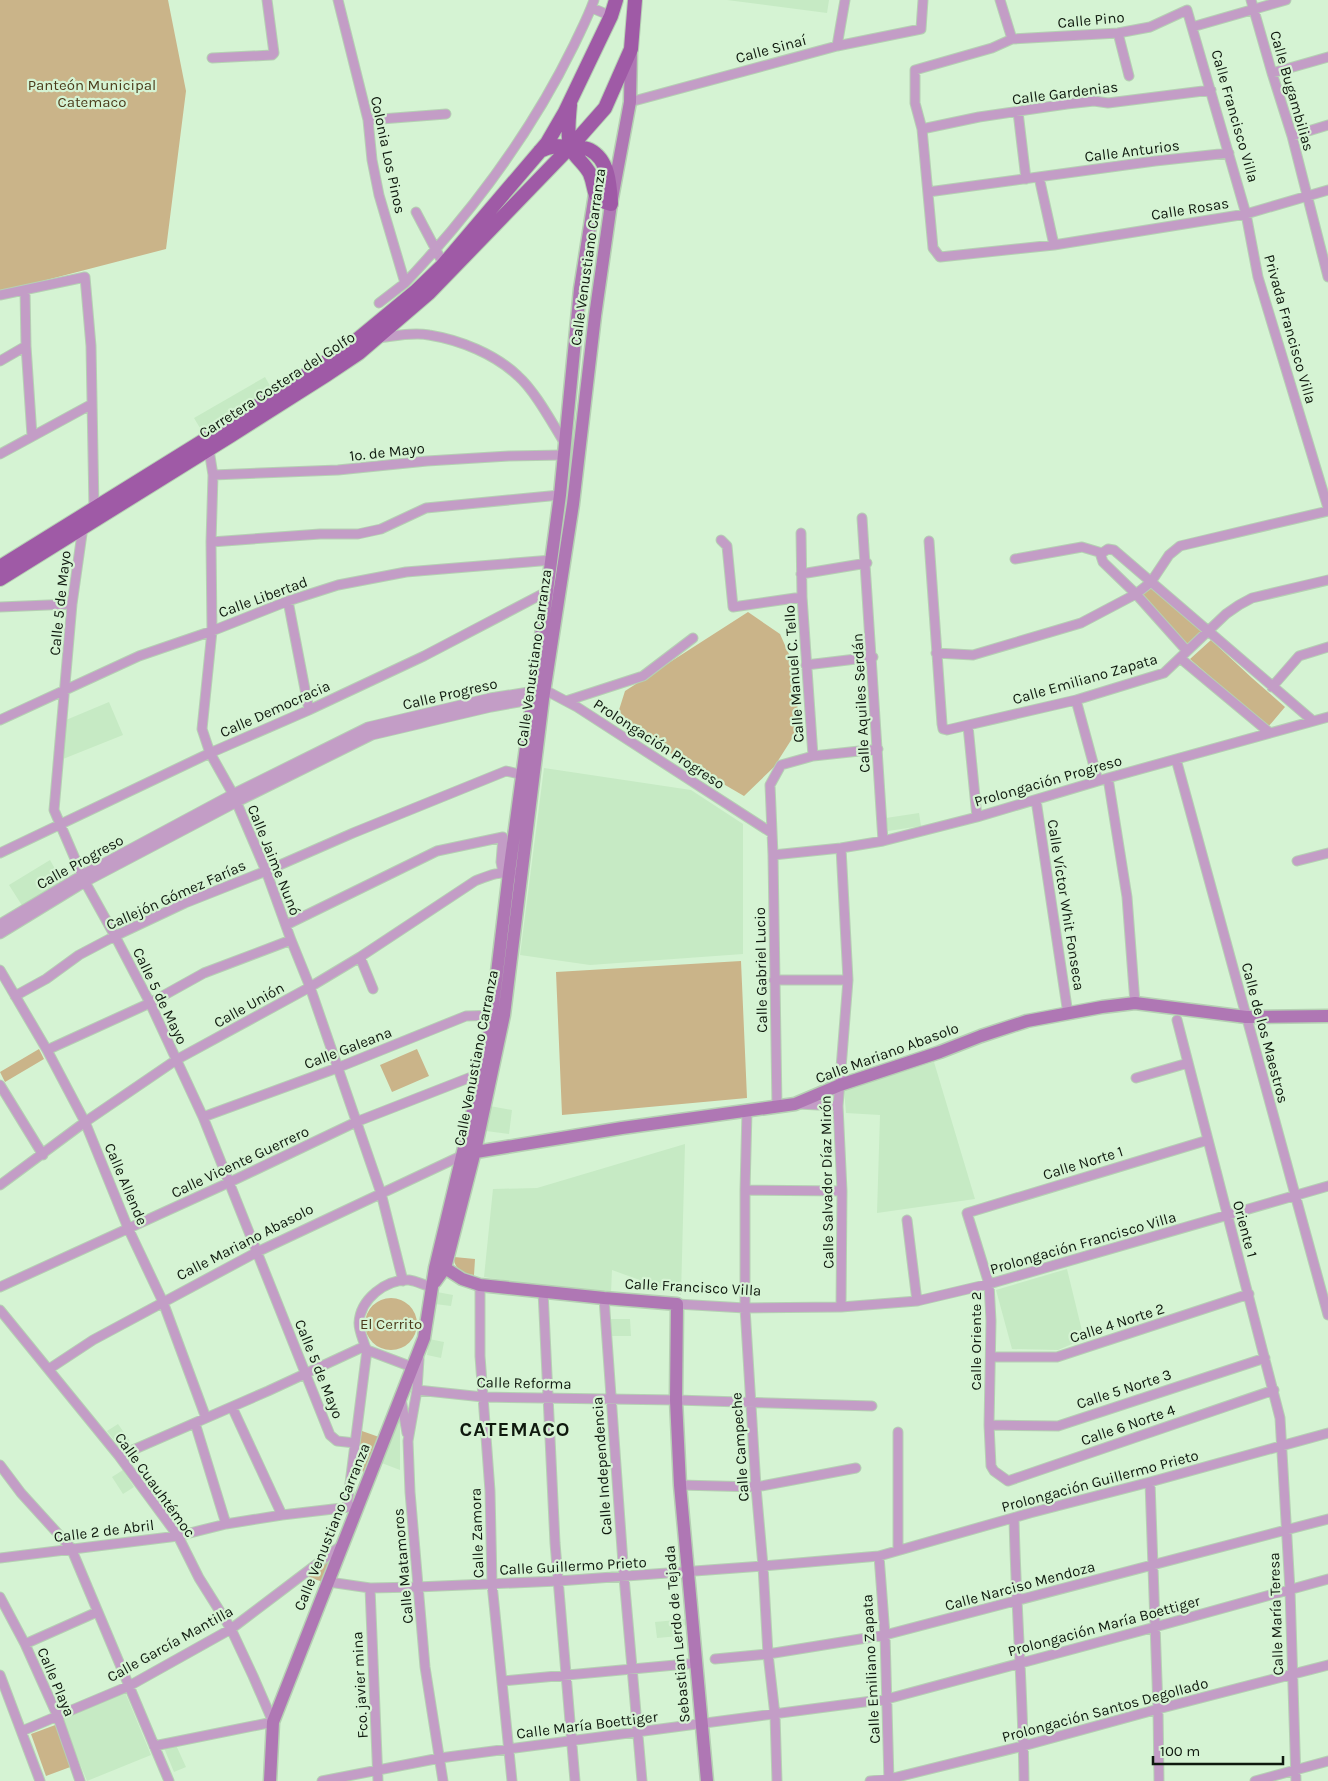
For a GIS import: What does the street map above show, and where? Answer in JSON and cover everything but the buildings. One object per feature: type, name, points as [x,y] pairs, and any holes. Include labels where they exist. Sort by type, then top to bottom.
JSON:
[{"type":"main road","name":"Carretera Costera del Golfo","points":[[0,567],[94,509],[339,366],[359,353],[429,293],[547,143],[571,100],[611,16],[616,0]]},
{"type":"main road","name":"Carretera Costera del Golfo","points":[[0,578],[83,527],[346,349],[447,268],[570,147],[604,108],[631,49],[635,0]]},
{"type":"main road","name":"Calle Venustiano Carranza","points":[[511,873],[542,695],[554,592],[573,504],[595,316],[611,204],[630,102],[631,49]]},
{"type":"main road","points":[[540,150],[548,146],[560,145],[570,147],[590,150],[598,156],[608,176],[611,204],[601,201],[595,194],[590,173],[570,147],[569,113],[571,100]]},
{"type":"main road","name":"Calle Venustiano Carranza","points":[[554,592],[552,560],[580,289],[595,194]]},
{"type":"main road","name":"Calle Venustiano Carranza","points":[[270,1781],[273,1722],[344,1543],[353,1506],[424,1338],[432,1287],[440,1268],[475,1150],[498,1015],[522,776],[542,695]]},
{"type":"main road","name":"Calle Mariano Abasolo","points":[[462,1155],[475,1150],[795,1104],[840,1085],[1027,1021],[1102,1007],[1134,1004],[1246,1017],[1328,1016]]},
{"type":"main road","name":"Calle Venustiano Carranza","points":[[440,1268],[462,1155],[488,1071]]},
{"type":"main road","name":"Calle Francisco Villa","points":[[440,1268],[462,1279],[480,1284],[676,1304]]},
{"type":"main road","points":[[676,1304],[676,1400],[680,1485]]},
{"type":"main road","name":"Sebastian Lerdo de Tejada","points":[[680,1485],[698,1663],[707,1781]]},
{"type":"street","points":[[212,58],[272,55],[274,53],[267,0]]},
{"type":"street","name":"Colonia Los Pinos","points":[[338,0],[368,120],[372,160],[376,178],[405,283]]},
{"type":"street","points":[[837,46],[844,0]]},
{"type":"street","name":"Calle Sinaí","points":[[630,102],[837,46],[921,29],[923,0]]},
{"type":"street","points":[[1000,0],[1012,39]]},
{"type":"street","points":[[1184,0],[1192,27],[1253,5],[1286,0]]},
{"type":"street","points":[[379,303],[405,283],[436,251],[472,206],[520,140],[556,81],[593,4],[611,16]]},
{"type":"street","name":"Calle Bugambilias","points":[[1253,5],[1292,136],[1325,256],[1328,277]]},
{"type":"street","name":"Calle Pino","points":[[922,129],[915,103],[915,70],[992,48],[1012,39],[1118,33],[1150,27],[1187,10]]},
{"type":"street","name":"Calle Francisco Villa","points":[[1192,27],[1246,214]]},
{"type":"street","points":[[1118,33],[1129,76]]},
{"type":"street","points":[[1272,73],[1328,57]]},
{"type":"street","name":"Calle Gardenias","points":[[922,129],[979,117],[1094,101],[1108,103],[1211,90]]},
{"type":"street","points":[[1018,112],[1026,179]]},
{"type":"street","points":[[368,120],[446,114]]},
{"type":"street","points":[[1292,136],[1328,125]]},
{"type":"street","points":[[922,129],[928,192]]},
{"type":"street","name":"Calle Anturios","points":[[928,192],[1155,161],[1229,153]]},
{"type":"street","points":[[1039,177],[1054,245]]},
{"type":"street","name":"Calle Rosas","points":[[928,192],[933,248],[940,257],[1054,245],[1246,214],[1328,190]]},
{"type":"street","points":[[416,212],[447,268]]},
{"type":"street","name":"Privada Francisco Villa","points":[[1246,214],[1258,277],[1328,510]]},
{"type":"street","points":[[0,295],[85,277],[91,346],[94,509]]},
{"type":"street","points":[[25,290],[26,346],[32,436]]},
{"type":"street","points":[[376,338],[428,334],[464,345],[498,360],[520,377],[542,406],[564,449]]},
{"type":"street","points":[[0,361],[26,346]]},
{"type":"street","points":[[0,454],[92,404]]},
{"type":"street","name":"Calle Jaime Nunó","points":[[206,445],[213,475],[211,542],[212,631],[202,729],[210,753],[234,798],[266,871],[310,987],[381,1193],[402,1281]]},
{"type":"street","name":"1o. de Mayo","points":[[213,475],[338,470],[509,456],[564,449]]},
{"type":"street","points":[[211,542],[320,534],[358,534],[381,529],[426,508],[560,495]]},
{"type":"street","points":[[930,540],[936,654],[973,655],[1081,623],[1136,594],[1151,582],[1169,555],[1180,546],[1328,510]]},
{"type":"street","name":"Calle Aquiles Serdán","points":[[862,518],[867,563],[883,841]]},
{"type":"street","name":"Calle 5 de Mayo","points":[[83,527],[72,604],[54,810],[83,879],[150,1004],[203,1117],[330,1435],[336,1441],[356,1442]]},
{"type":"street","name":"Calle Manuel C. Tello","points":[[772,833],[770,785],[781,765],[813,756],[802,597],[801,533]]},
{"type":"street","points":[[724,543],[733,607],[802,597]]},
{"type":"street","points":[[1015,559],[1082,547],[1102,553]]},
{"type":"street","points":[[1102,553],[1108,549],[1114,550],[1313,722]]},
{"type":"street","points":[[1102,553],[1103,562],[1136,594],[1187,651]]},
{"type":"street","name":"Calle Libertad","points":[[0,720],[139,656],[212,631],[288,601],[338,585],[406,572],[552,560]]},
{"type":"street","points":[[801,574],[867,563]]},
{"type":"street","name":"Calle Emiliano Zapata","points":[[936,654],[943,729],[953,730],[1076,700],[1164,673],[1226,614],[1252,598],[1328,580]]},
{"type":"street","name":"Calle Democracia","points":[[0,852],[210,753],[309,710],[554,592]]},
{"type":"street","points":[[288,601],[309,710]]},
{"type":"street","points":[[0,607],[72,604]]},
{"type":"street","points":[[566,701],[643,676],[693,638]]},
{"type":"street","points":[[1272,687],[1299,656],[1328,647]]},
{"type":"street","points":[[806,666],[872,657]]},
{"type":"street","points":[[1180,658],[1270,733]]},
{"type":"street","name":"Prolongación Progreso","points":[[542,695],[566,701],[772,833]]},
{"type":"street","name":"Calle Progreso","points":[[0,924],[234,798],[370,731],[490,698],[542,695]]},
{"type":"street","points":[[1076,700],[1098,781]]},
{"type":"street","name":"Prolongación Progreso","points":[[773,854],[841,848],[883,841],[977,817],[1270,733],[1327,720]]},
{"type":"street","points":[[968,726],[977,817]]},
{"type":"street","points":[[813,756],[878,749]]},
{"type":"street","name":"Calle de los Maestros","points":[[1176,759],[1328,1315]]},
{"type":"street","name":"Callejón Gómez Farías","points":[[15,996],[46,979],[79,955],[185,903],[506,771],[522,776]]},
{"type":"street","points":[[1108,778],[1127,897],[1134,1004]]},
{"type":"street","name":"Calle Víctor Whit Fonseca","points":[[1036,800],[1068,1014]]},
{"type":"street","name":"Calle Gabriel Lucio","points":[[772,833],[777,1107]]},
{"type":"street","points":[[286,925],[437,851],[503,837],[501,862],[511,873]]},
{"type":"street","name":"Calle Salvador Díaz Mirón","points":[[841,848],[848,980],[838,1106],[842,1191],[841,1307]]},
{"type":"street","points":[[1297,861],[1328,853]]},
{"type":"street","name":"Calle Unión","points":[[0,1185],[43,1155],[85,1122],[176,1060],[310,987],[360,957],[475,881],[493,873],[511,873]]},
{"type":"street","name":"Calle Progreso","points":[[0,934],[83,879]]},
{"type":"street","points":[[46,1050],[150,1004],[204,973],[291,940]]},
{"type":"street","points":[[360,957],[373,990]]},
{"type":"street","name":"Calle Allende","points":[[0,970],[85,1122],[128,1228],[162,1302],[206,1418]]},
{"type":"street","points":[[774,980],[848,980]]},
{"type":"street","name":"Calle Galeana","points":[[203,1117],[337,1068],[466,1016],[498,1015]]},
{"type":"street","name":"Oriente 1","points":[[1177,1020],[1274,1390],[1280,1418],[1282,1445]]},
{"type":"street","points":[[1136,1078],[1188,1063]]},
{"type":"street","name":"Calle Vicente Guerrero","points":[[0,1287],[356,1122],[488,1071]]},
{"type":"street","points":[[0,1084],[43,1155]]},
{"type":"street","points":[[795,1104],[838,1106]]},
{"type":"street","name":"Calle Campeche","points":[[746,1110],[745,1308],[768,1654],[775,1714],[777,1781]]},
{"type":"street","name":"Calle Norte 1","points":[[967,1213],[1208,1140]]},
{"type":"street","name":"Calle Mariano Abasolo","points":[[50,1369],[94,1340],[257,1252],[462,1155]]},
{"type":"street","name":"Prolongación Francisco Villa","points":[[841,1307],[917,1301],[989,1284],[1328,1186]]},
{"type":"street","points":[[745,1190],[842,1191]]},
{"type":"street","name":"Calle Oriente 2","points":[[967,1213],[989,1284],[991,1321],[990,1466],[994,1471]]},
{"type":"street","points":[[907,1220],[917,1301]]},
{"type":"street","points":[[353,1506],[356,1442],[366,1348],[359,1324],[362,1311],[368,1299],[385,1285],[409,1280],[432,1287]]},
{"type":"street","name":"Calle Zamora","points":[[480,1284],[480,1356],[490,1491],[492,1584],[512,1781]]},
{"type":"street","points":[[543,1291],[554,1543],[575,1781]]},
{"type":"street","name":"Calle 4 Norte 2","points":[[991,1358],[1057,1357],[1249,1294]]},
{"type":"street","name":"Calle Independencia","points":[[604,1298],[624,1577],[642,1781]]},
{"type":"street","name":"Calle Francisco Villa","points":[[676,1304],[745,1308],[841,1307]]},
{"type":"street","name":"Calle Cuauhtémoc","points":[[0,1310],[120,1456],[178,1536],[199,1578],[230,1629],[273,1722]]},
{"type":"street","points":[[120,1456],[366,1348],[412,1367]]},
{"type":"street","name":"Calle Matamoros","points":[[419,1348],[417,1390],[408,1441],[417,1587],[425,1667],[443,1781]]},
{"type":"street","name":"Calle 5 Norte 3","points":[[989,1425],[1058,1426],[1265,1358]]},
{"type":"street","name":"Calle Reforma","points":[[417,1390],[483,1397],[872,1406]]},
{"type":"street","name":"Calle 6 Norte 4","points":[[994,1471],[1008,1481],[1274,1390]]},
{"type":"street","points":[[401,1396],[408,1441]]},
{"type":"street","points":[[232,1407],[282,1514]]},
{"type":"street","points":[[195,1423],[226,1524]]},
{"type":"street","points":[[898,1432],[898,1550]]},
{"type":"street","name":"Prolongación Guillermo Prieto","points":[[879,1556],[1328,1434]]},
{"type":"street","name":"Calle María Teresa","points":[[1282,1445],[1290,1590],[1296,1781]]},
{"type":"street","points":[[0,1465],[21,1493],[71,1548],[169,1781]]},
{"type":"street","points":[[680,1485],[756,1487],[856,1468]]},
{"type":"street","points":[[1150,1482],[1159,1781]]},
{"type":"street","name":"Calle 2 de Abril","points":[[0,1558],[178,1536],[226,1524],[282,1514],[353,1506]]},
{"type":"street","points":[[1014,1518],[1024,1781]]},
{"type":"street","name":"Calle Narciso Mendoza","points":[[715,1659],[768,1654],[884,1635],[1328,1519]]},
{"type":"street","name":"Calle García Mantilla","points":[[22,1731],[129,1686],[230,1629],[344,1543]]},
{"type":"street","name":"Calle Emiliano Zapata","points":[[879,1556],[887,1699],[889,1780]]},
{"type":"street","name":"Calle Guillermo Prieto","points":[[329,1582],[370,1588],[558,1581],[879,1556]]},
{"type":"street","name":"Prolongación María Boettiger","points":[[887,1699],[1328,1579]]},
{"type":"street","name":"Fco. javier mina","points":[[370,1588],[378,1781]]},
{"type":"street","name":"Calle Playa","points":[[0,1597],[25,1644],[57,1715],[80,1781]]},
{"type":"street","points":[[25,1644],[97,1612]]},
{"type":"street","points":[[502,1681],[698,1663]]},
{"type":"street","name":"Prolongación Santos Degollado","points":[[870,1781],[889,1780],[1328,1665]]},
{"type":"street","points":[[0,1674],[40,1781]]},
{"type":"street","name":"Calle María Boettiger","points":[[324,1781],[440,1758],[887,1699]]},
{"type":"street","points":[[154,1746],[273,1722]]},
{"type":"street","points":[[1255,1781],[1328,1762]]},
{"type":"shaded area","points":[[727,0],[829,0],[827,13]]},
{"type":"shaded area","points":[[265,377],[273,391],[203,433],[194,418]]},
{"type":"shaded area","points":[[109,702],[123,735],[63,759],[66,720]]},
{"type":"shaded area","points":[[544,768],[691,790],[743,824],[743,954],[590,965],[520,955]]},
{"type":"shaded area","points":[[919,813],[921,826],[888,831],[886,818]]},
{"type":"shaded area","points":[[50,860],[63,883],[23,907],[9,885]]},
{"type":"shaded area","points":[[934,1062],[975,1199],[877,1213],[880,1115],[846,1113],[844,1090]]},
{"type":"shaded area","points":[[490,1106],[512,1110],[509,1134],[486,1131]]},
{"type":"shaded area","points":[[685,1144],[681,1295],[612,1270],[611,1293],[535,1285],[484,1277],[493,1189],[537,1188]]},
{"type":"shaded area","points":[[1067,1269],[1084,1339],[1058,1350],[1012,1349],[996,1290]]},
{"type":"shaded area","points":[[437,1292],[453,1295],[451,1306],[435,1304]]},
{"type":"shaded area","points":[[609,1319],[630,1319],[631,1336],[610,1336]]},
{"type":"shaded area","points":[[429,1339],[444,1342],[441,1358],[427,1355]]},
{"type":"shaded area","points":[[395,1418],[400,1420],[400,1470],[379,1462]]},
{"type":"shaded area","points":[[118,1424],[130,1441],[118,1445],[107,1431]]},
{"type":"shaded area","points":[[123,1470],[134,1487],[123,1494],[112,1477]]},
{"type":"shaded area","points":[[687,1619],[687,1625],[678,1626],[679,1636],[657,1638],[655,1622]]},
{"type":"shaded area","points":[[125,1692],[151,1755],[87,1781],[61,1718]]},
{"type":"shaded area","points":[[175,1743],[186,1767],[174,1772],[164,1748]]},
{"type":"green space","name":"Panteón Municipal Catemaco","points":[[0,0],[168,0],[186,91],[166,249],[0,292]]},
{"type":"green space","points":[[1150,586],[1203,632],[1188,645],[1140,595]]},
{"type":"green space","points":[[748,612],[780,634],[800,679],[795,734],[774,767],[744,796],[646,739],[627,723],[619,710],[625,691]]},
{"type":"green space","points":[[1211,640],[1285,707],[1268,727],[1190,659]]},
{"type":"green space","points":[[741,961],[747,1098],[562,1115],[556,972]]},
{"type":"green space","points":[[39,1049],[44,1059],[5,1082],[0,1072]]},
{"type":"green space","points":[[417,1049],[429,1076],[392,1092],[380,1065]]},
{"type":"green space","points":[[454,1257],[475,1259],[474,1275],[460,1270],[455,1264]]},
{"type":"green space","name":"El Cerrito","points":[[386,1298],[396,1298],[410,1305],[417,1319],[417,1329],[410,1343],[396,1350],[386,1350],[376,1346],[369,1339],[365,1329],[365,1319],[369,1309],[376,1302]]},
{"type":"green space","points":[[362,1431],[379,1437],[365,1472],[354,1469]]},
{"type":"green space","points":[[336,1555],[326,1583],[305,1576]]},
{"type":"green space","points":[[58,1724],[73,1766],[46,1776],[31,1734]]},
{"type":"district","name":"CATEMACO","points":[[515,1429]]}]
